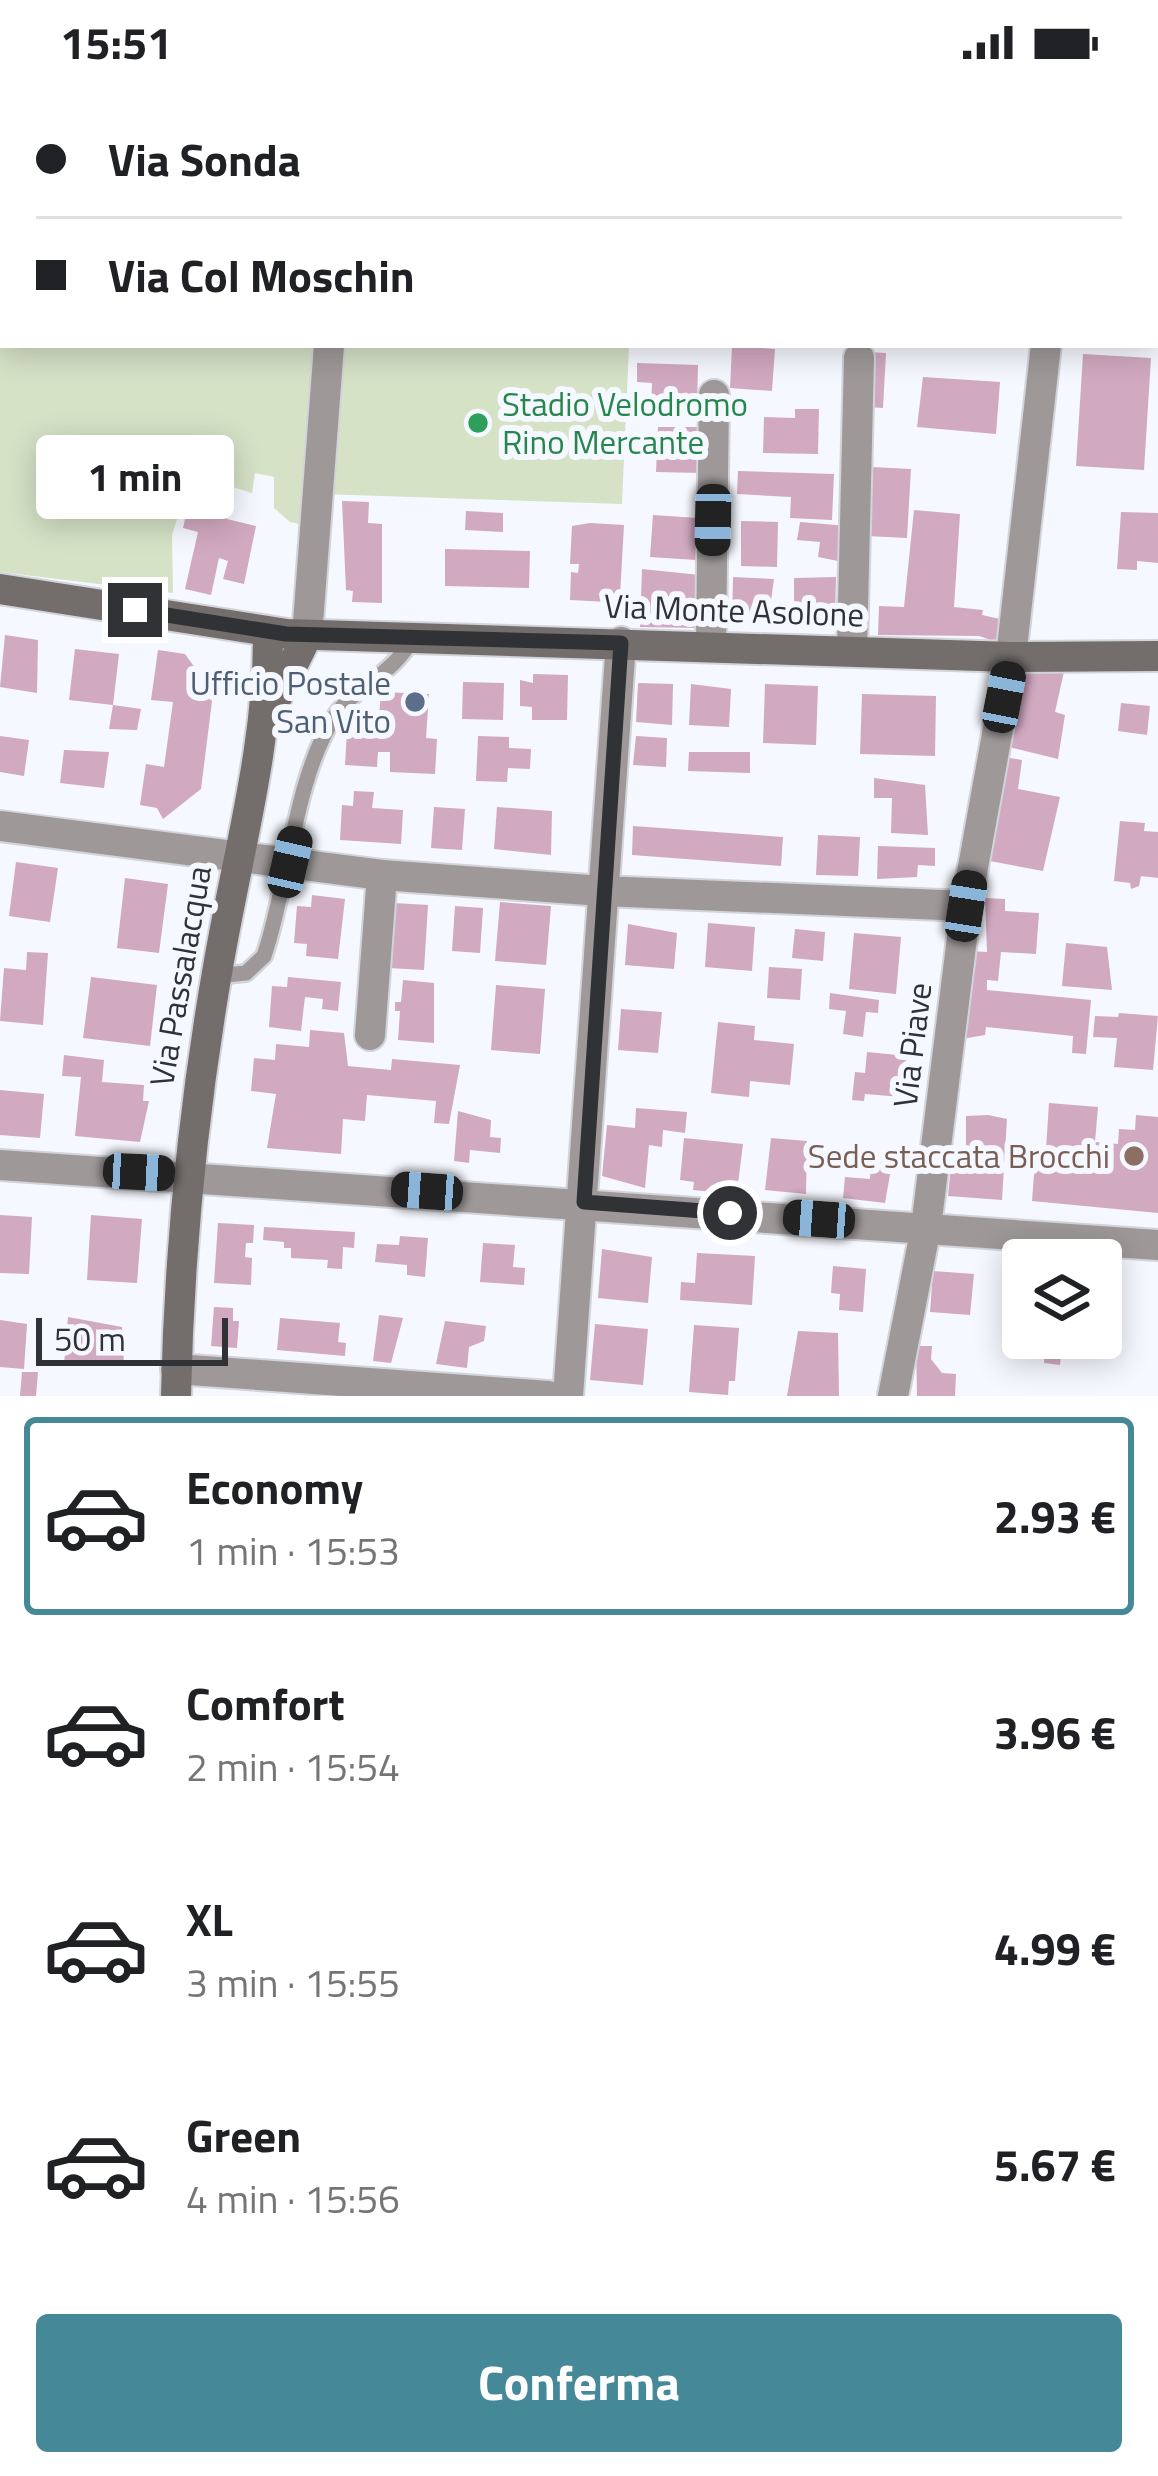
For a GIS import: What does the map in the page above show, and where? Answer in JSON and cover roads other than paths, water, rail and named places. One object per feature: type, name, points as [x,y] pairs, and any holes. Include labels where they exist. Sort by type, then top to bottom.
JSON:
[{"type":"street","points":[[268,715],[307,636],[329,348]]},
{"type":"street","name":"Via Piave","points":[[893,1396],[926,1227],[966,906],[1011,658],[1046,348]]},
{"type":"street","points":[[852,649],[859,358]]},
{"type":"street","points":[[711,644],[714,395]]},
{"type":"street","name":"Via Monte Asolone","points":[[0,590],[307,636],[711,644],[1011,658],[1158,656]]},
{"type":"street","points":[[268,632],[268,715]]},
{"type":"street","points":[[568,1396],[621,643]]},
{"type":"street","name":"Via Passalacqua","points":[[176,1382],[185,1174],[238,853],[268,715]]},
{"type":"street","points":[[0,826],[382,875],[602,891],[966,906]]},
{"type":"street","points":[[370,1035],[382,875]]},
{"type":"street","points":[[0,1165],[185,1174],[1158,1245]]},
{"type":"street","points":[[176,1382],[548,1396]]},
{"type":"lane","points":[[216,976],[246,973],[264,956],[314,759],[337,713],[398,664],[412,638]]},
{"type":"place","name":"Stadio Velodromo Rino Mercante","points":[[478,423]]},
{"type":"place","name":"Ufficio Postale San Vito","points":[[415,702]]},
{"type":"place","name":"Sede staccata Brocchi","points":[[1134,1156]]}]
